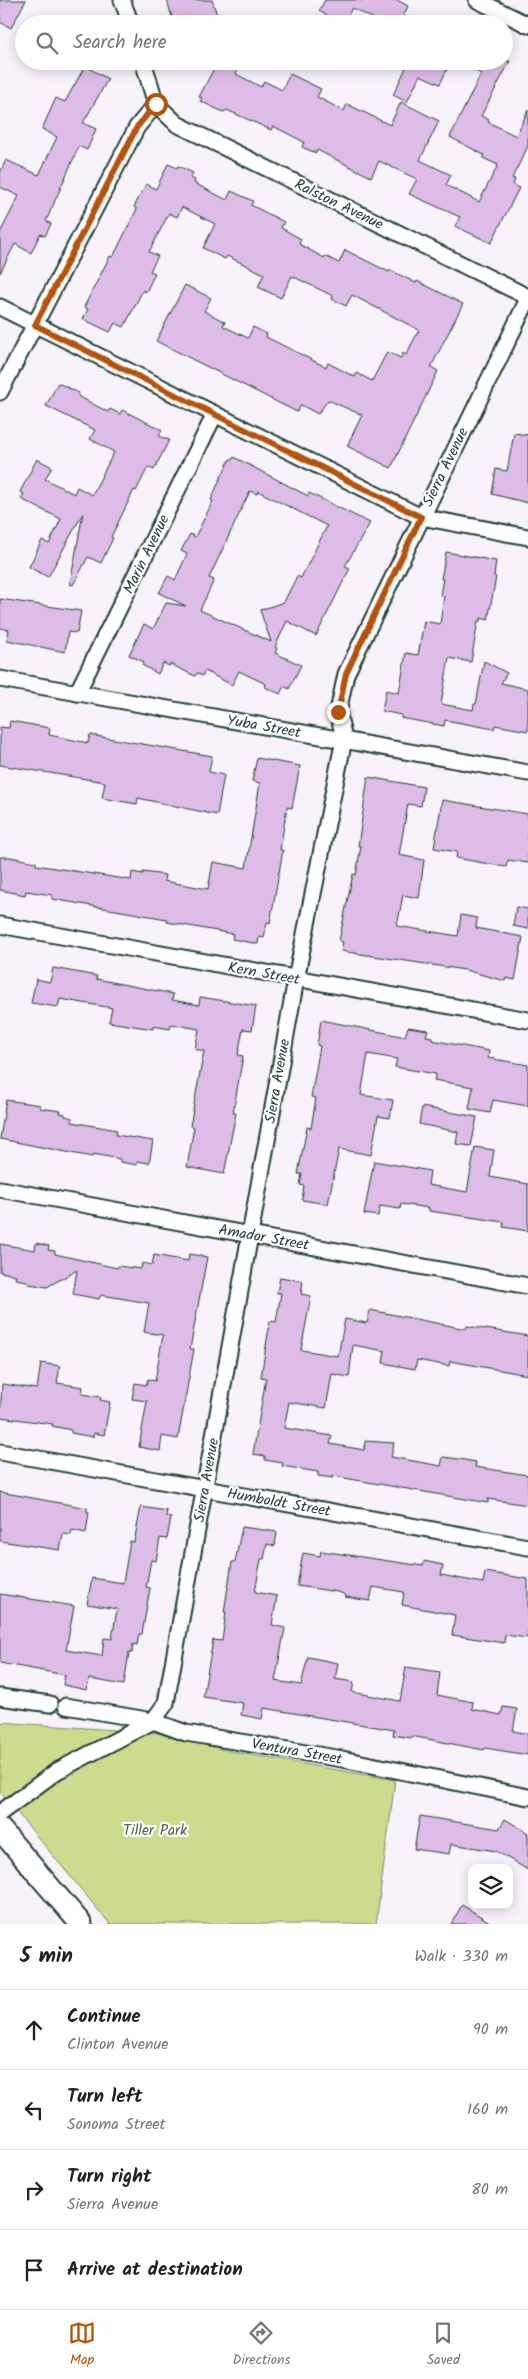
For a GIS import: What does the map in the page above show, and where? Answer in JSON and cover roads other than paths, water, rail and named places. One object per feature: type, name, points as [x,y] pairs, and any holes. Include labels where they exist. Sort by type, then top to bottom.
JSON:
[{"type":"street","points":[[122,0],[128,15]]},
{"type":"street","points":[[477,0],[508,15]]},
{"type":"street","points":[[513,18],[528,25]]},
{"type":"street","points":[[0,392],[137,127],[156,104],[147,70]]},
{"type":"street","name":"Ralston Avenue","points":[[156,104],[177,124],[528,298]]},
{"type":"street","name":"Sierra Avenue","points":[[0,1813],[57,1771],[153,1721],[166,1703],[296,979],[344,740],[338,712],[346,674],[528,298]]},
{"type":"street","points":[[0,307],[421,517],[528,537]]},
{"type":"street","name":"Marin Avenue","points":[[77,694],[215,414]]},
{"type":"street","name":"Yuba Street","points":[[0,679],[528,773]]},
{"type":"street","name":"Kern Street","points":[[0,925],[528,1020]]},
{"type":"street","name":"Amador Street","points":[[0,1189],[528,1286]]},
{"type":"street","name":"Humboldt Street","points":[[0,1452],[528,1547]]},
{"type":"street","points":[[0,1697],[50,1704]]},
{"type":"street","name":"Ventura Street","points":[[66,1706],[153,1721],[186,1733],[342,1759],[528,1797]]},
{"type":"street","points":[[0,1829],[81,1924]]},
{"type":"park label","name":"Tiller Park","points":[[155,1830]]}]
